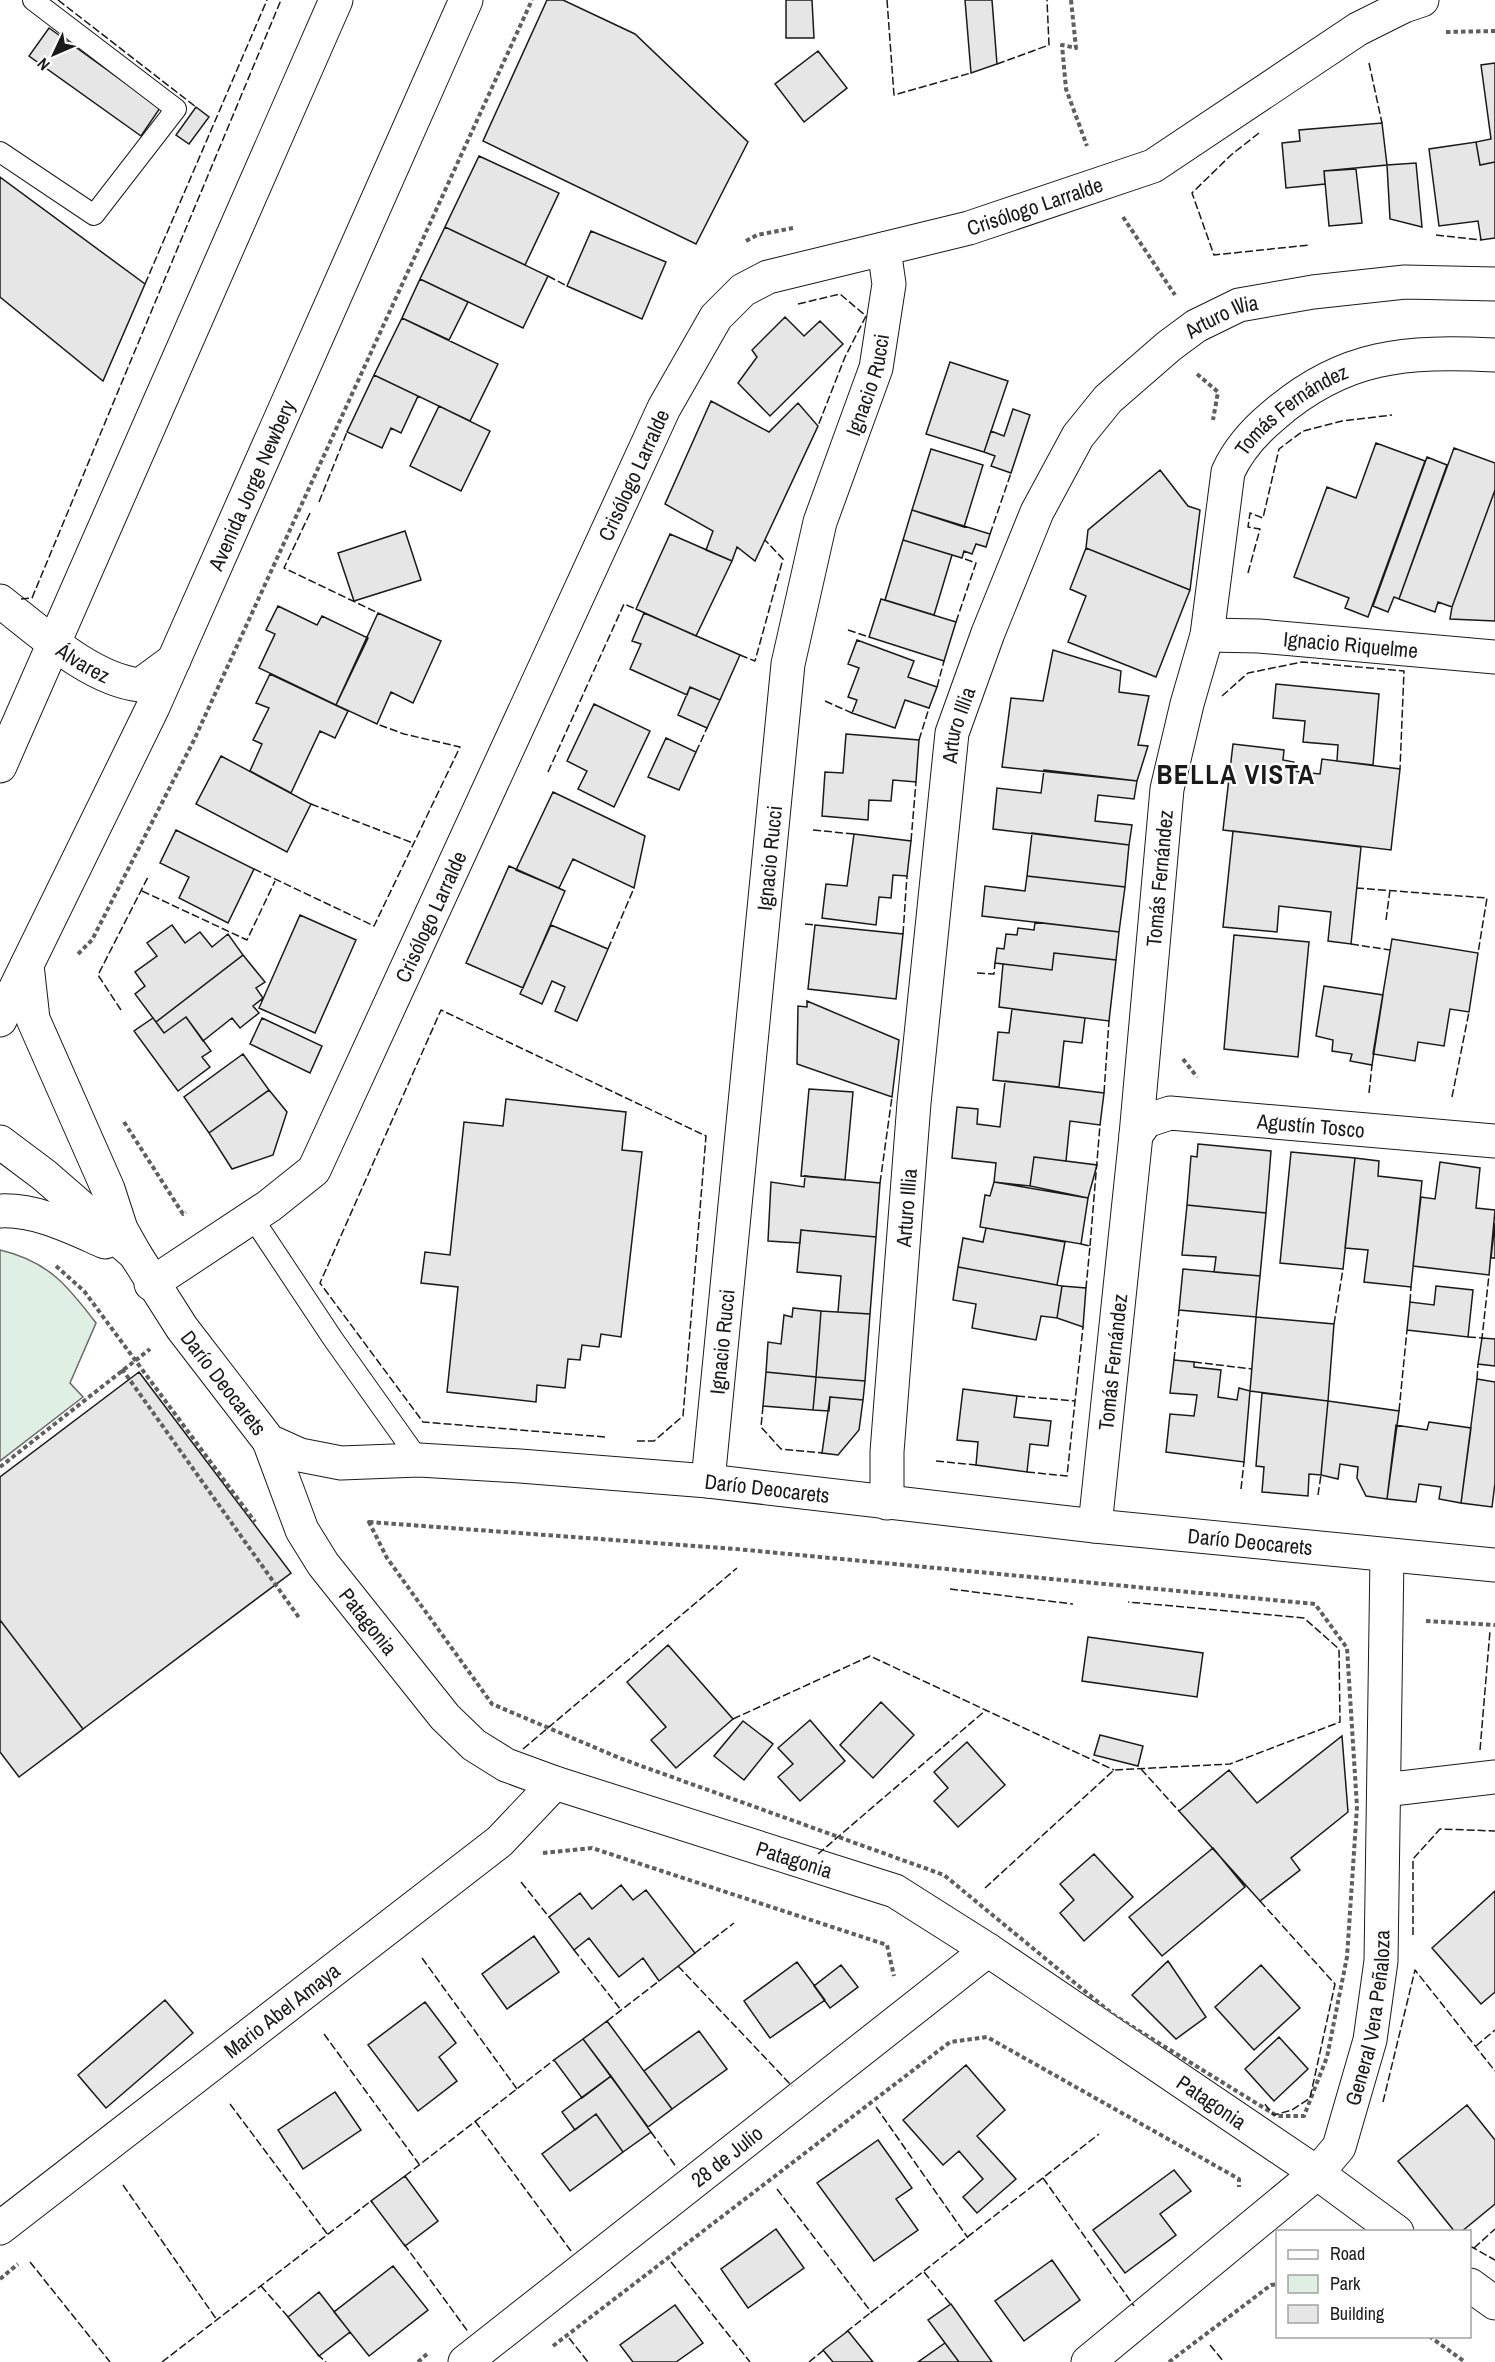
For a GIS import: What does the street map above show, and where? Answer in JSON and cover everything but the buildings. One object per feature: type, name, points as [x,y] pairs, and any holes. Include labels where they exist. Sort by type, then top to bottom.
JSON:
[{"type":"main road","points":[[0,766],[336,0]]},
{"type":"main road","name":"Avenida Jorge Newbery","points":[[0,1020],[174,660],[466,0]]},
{"type":"main road","name":"Crisólogo Larralde","points":[[151,1284],[252,1217],[314,1170],[664,408],[716,317],[743,290],[768,277],[969,228],[1153,166],[1358,29],[1404,6],[1422,0]]},
{"type":"main road","name":"Ignacio Rucci","points":[[708,1481],[788,664],[820,522],[876,368],[889,284],[884,249]]},
{"type":"main road","name":"Arturo Illia","points":[[887,1503],[887,1452],[914,1103],[952,734],[988,633],[1037,512],[1078,436],[1108,399],[1168,346],[1196,326],[1239,305],[1312,292],[1405,282],[1495,284]]},
{"type":"main road","name":"Tomás Fernández","points":[[1095,1526],[1136,1135],[1167,789],[1187,704],[1207,636],[1228,472],[1234,459],[1259,428],[1294,399],[1352,366],[1396,356],[1437,352],[1495,355]]},
{"type":"main road","name":"Álvarez","points":[[0,601],[54,642],[98,671],[122,683],[140,685],[174,660]]},
{"type":"main road","name":"Ignacio Riquelme","points":[[1207,636],[1259,636],[1495,657]]},
{"type":"main road","name":"Darío Deocarets","points":[[27,965],[33,1019],[108,1189],[121,1229],[151,1284],[269,1441],[300,1455],[341,1463],[419,1460],[708,1481],[1095,1526],[1387,1556],[1495,1564]]},
{"type":"main road","name":"Agustín Tosco","points":[[1136,1135],[1146,1122],[1170,1113],[1495,1141]]},
{"type":"main road","points":[[0,1142],[44,1175],[135,1254]]},
{"type":"main road","points":[[0,1211],[13,1210],[64,1224],[135,1254]]},
{"type":"main road","name":"Patagonia","points":[[269,1441],[302,1530],[323,1564],[445,1718],[474,1745],[506,1765],[555,1783],[895,1891],[988,1950],[1317,2174],[1394,2230]]},
{"type":"main road","name":"General Vera Peñaloza","points":[[1088,2362],[1317,2174],[1339,2147],[1370,2040],[1381,1961],[1387,1556]]},
{"type":"main road","points":[[1384,1790],[1495,1777]]},
{"type":"main road","name":"Mario Abel Amaya","points":[[0,2228],[500,1841],[555,1783]]},
{"type":"main road","name":"28 de Julio","points":[[465,2362],[988,1950]]},
{"type":"main road","points":[[1471,2286],[1495,2303]]},
{"type":"lane","points":[[0,152],[94,214],[176,109],[33,0]]},
{"type":"lane","points":[[252,1217],[333,1339],[419,1460]]},
{"type":"path","points":[[77,955],[92,940],[194,740],[532,0]]},
{"type":"path","points":[[1071,0],[1076,48],[1062,45],[1066,89],[1090,153]]},
{"type":"path","points":[[1121,213],[1178,300]]},
{"type":"path","points":[[738,246],[757,235],[801,227]]},
{"type":"path","points":[[1190,367],[1218,392],[1212,430]]},
{"type":"path","points":[[1179,1054],[1200,1081]]},
{"type":"path","points":[[118,1114],[183,1214],[193,1209]]},
{"type":"path","points":[[50,1263],[60,1268],[84,1291],[260,1530]]},
{"type":"path","points":[[0,1467],[135,1358],[182,1328]]},
{"type":"path","points":[[122,1369],[300,1619]]},
{"type":"path","points":[[369,1522],[736,1550],[1315,1604],[1347,1648],[1357,1807],[1347,1946],[1327,2057],[1304,2116],[1276,2116],[1115,2016],[944,1875],[622,1759],[492,1704],[387,1558],[369,1522]]},
{"type":"path","points":[[592,1848],[887,1945],[896,1982]]},
{"type":"path","points":[[551,2348],[950,2042],[987,2037],[1239,2178],[1239,2198]]},
{"type":"path","points":[[1169,2362],[1271,2285],[1276,2284]]},
{"type":"path","points":[[1430,2338],[1465,2362]]},
{"type":"path","points":[[418,2362],[436,2347]]},
{"type":"green space","points":[[0,1250],[31,1261],[56,1277],[96,1323],[70,1383],[83,1397],[0,1461]]},
{"type":"fence","points":[[58,0],[196,107]]},
{"type":"fence","points":[[145,284],[267,0]]},
{"type":"fence","points":[[21,599],[32,598],[281,0]]},
{"type":"fence","points":[[887,0],[894,95],[971,73]]},
{"type":"fence","points":[[997,64],[1049,45],[1047,0]]},
{"type":"fence","points":[[1369,63],[1382,123]]},
{"type":"fence","points":[[1259,133],[1231,155],[1192,193],[1214,255],[1309,245]]},
{"type":"fence","points":[[1436,235],[1481,240]]},
{"type":"fence","points":[[548,276],[567,286]]},
{"type":"fence","points":[[798,304],[840,294],[866,316],[845,357],[818,426]]},
{"type":"fence","points":[[1248,573],[1260,529],[1248,527],[1250,513],[1263,518],[1279,449],[1303,431],[1342,421],[1392,415]]},
{"type":"fence","points":[[319,502],[347,432]]},
{"type":"fence","points":[[990,534],[1011,473]]},
{"type":"fence","points":[[310,513],[284,568],[378,613]]},
{"type":"fence","points":[[740,655],[755,661],[783,559],[765,540]]},
{"type":"fence","points":[[956,622],[976,563],[962,558]]},
{"type":"fence","points":[[548,772],[624,604],[636,609]]},
{"type":"fence","points":[[848,630],[869,637]]},
{"type":"fence","points":[[937,687],[944,661]]},
{"type":"fence","points":[[1222,696],[1248,673],[1302,662],[1404,671],[1400,769]]},
{"type":"fence","points":[[825,701],[852,713]]},
{"type":"fence","points":[[919,740],[929,708]]},
{"type":"fence","points":[[254,869],[374,926],[460,747],[404,734],[377,724]]},
{"type":"fence","points":[[696,752],[707,728]]},
{"type":"fence","points":[[911,841],[916,782]]},
{"type":"fence","points":[[311,804],[413,843]]},
{"type":"fence","points":[[813,830],[854,834]]},
{"type":"fence","points":[[121,1010],[98,975],[149,875]]},
{"type":"fence","points":[[903,934],[907,876]]},
{"type":"fence","points":[[142,891],[247,940],[275,881]]},
{"type":"fence","points":[[608,949],[634,888]]},
{"type":"fence","points":[[1356,888],[1487,898],[1478,953]]},
{"type":"fence","points":[[1386,920],[1390,890]]},
{"type":"fence","points":[[805,924],[815,925]]},
{"type":"fence","points":[[1351,944],[1390,950]]},
{"type":"fence","points":[[977,973],[994,974],[995,963]]},
{"type":"fence","points":[[605,1437],[423,1422],[320,1283],[441,1010],[706,1136],[683,1416],[654,1441],[635,1441]]},
{"type":"fence","points":[[1452,1097],[1469,1012]]},
{"type":"fence","points":[[1104,1093],[1109,1021]]},
{"type":"fence","points":[[1369,1093],[1372,1065]]},
{"type":"fence","points":[[880,1183],[892,1097]]},
{"type":"fence","points":[[1090,1246],[1100,1125]]},
{"type":"fence","points":[[1081,1244],[1090,1246],[1086,1288]]},
{"type":"fence","points":[[1334,1324],[1343,1269]]},
{"type":"fence","points":[[1468,1337],[1482,1338],[1489,1275]]},
{"type":"fence","points":[[1410,1302],[1411,1287]]},
{"type":"fence","points":[[1174,1360],[1179,1310]]},
{"type":"fence","points":[[1027,1472],[1067,1476],[1083,1327]]},
{"type":"fence","points":[[1399,1411],[1407,1330]]},
{"type":"fence","points":[[1194,1362],[1252,1369]]},
{"type":"fence","points":[[1477,1379],[1478,1364]]},
{"type":"fence","points":[[1017,1396],[1075,1401]]},
{"type":"fence","points":[[763,1406],[761,1427],[781,1449],[822,1453]]},
{"type":"fence","points":[[936,1461],[976,1465]]},
{"type":"fence","points":[[1241,1489],[1244,1462]]},
{"type":"fence","points":[[1318,1495],[1321,1475]]},
{"type":"fence","points":[[523,1749],[737,1568]]},
{"type":"fence","points":[[950,1589],[1073,1604]]},
{"type":"fence","points":[[985,1888],[1114,1770],[1230,1764],[1340,1722],[1339,1649],[1304,1618],[1128,1602]]},
{"type":"fence","points":[[1480,1750],[1490,1631]]},
{"type":"fence","points":[[733,1719],[870,1656],[1114,1770]]},
{"type":"fence","points":[[818,1854],[986,1710]]},
{"type":"fence","points":[[1141,1769],[1179,1811]]},
{"type":"fence","points":[[1413,1935],[1413,1859],[1440,1829],[1495,1831]]},
{"type":"fence","points":[[521,1882],[549,1917]]},
{"type":"fence","points":[[1260,1901],[1335,1984],[1310,2098],[1292,2110],[1274,2115],[1263,2102]]},
{"type":"fence","points":[[695,1953],[734,1923]]},
{"type":"fence","points":[[574,1950],[621,2010]]},
{"type":"fence","points":[[422,1958],[517,2089]]},
{"type":"fence","points":[[678,1966],[792,2086]]},
{"type":"fence","points":[[1383,2102],[1415,1970],[1495,2071]]},
{"type":"fence","points":[[607,2021],[659,1981]]},
{"type":"fence","points":[[1476,2046],[1495,2030]]},
{"type":"fence","points":[[324,2034],[419,2164]]},
{"type":"fence","points":[[405,2176],[554,2060]]},
{"type":"fence","points":[[230,2104],[328,2235]]},
{"type":"fence","points":[[876,2107],[968,2238]]},
{"type":"fence","points":[[475,2121],[571,2251]]},
{"type":"fence","points":[[651,2132],[677,2168]]},
{"type":"fence","points":[[846,2332],[1099,2134]]},
{"type":"fence","points":[[1043,2178],[1134,2306]]},
{"type":"fence","points":[[123,2185],[217,2320]]},
{"type":"fence","points":[[777,2189],[872,2313]]},
{"type":"fence","points":[[162,2362],[371,2201],[373,2203]]},
{"type":"fence","points":[[1474,2248],[1495,2229]]},
{"type":"fence","points":[[404,2244],[469,2333]]},
{"type":"fence","points":[[1471,2247],[1495,2260]]},
{"type":"fence","points":[[30,2262],[110,2362]]},
{"type":"fence","points":[[671,2262],[750,2362]]},
{"type":"fence","points":[[924,2272],[952,2306]]},
{"type":"fence","points":[[261,2286],[289,2318]]},
{"type":"fence","points":[[569,2338],[588,2362]]},
{"type":"fence","points":[[1210,2345],[1224,2362]]},
{"type":"fence","points":[[809,2362],[825,2349]]},
{"type":"fence","points":[[317,2354],[326,2362]]},
{"type":"district","name":"BELLA VISTA","points":[[1236,774]]}]
